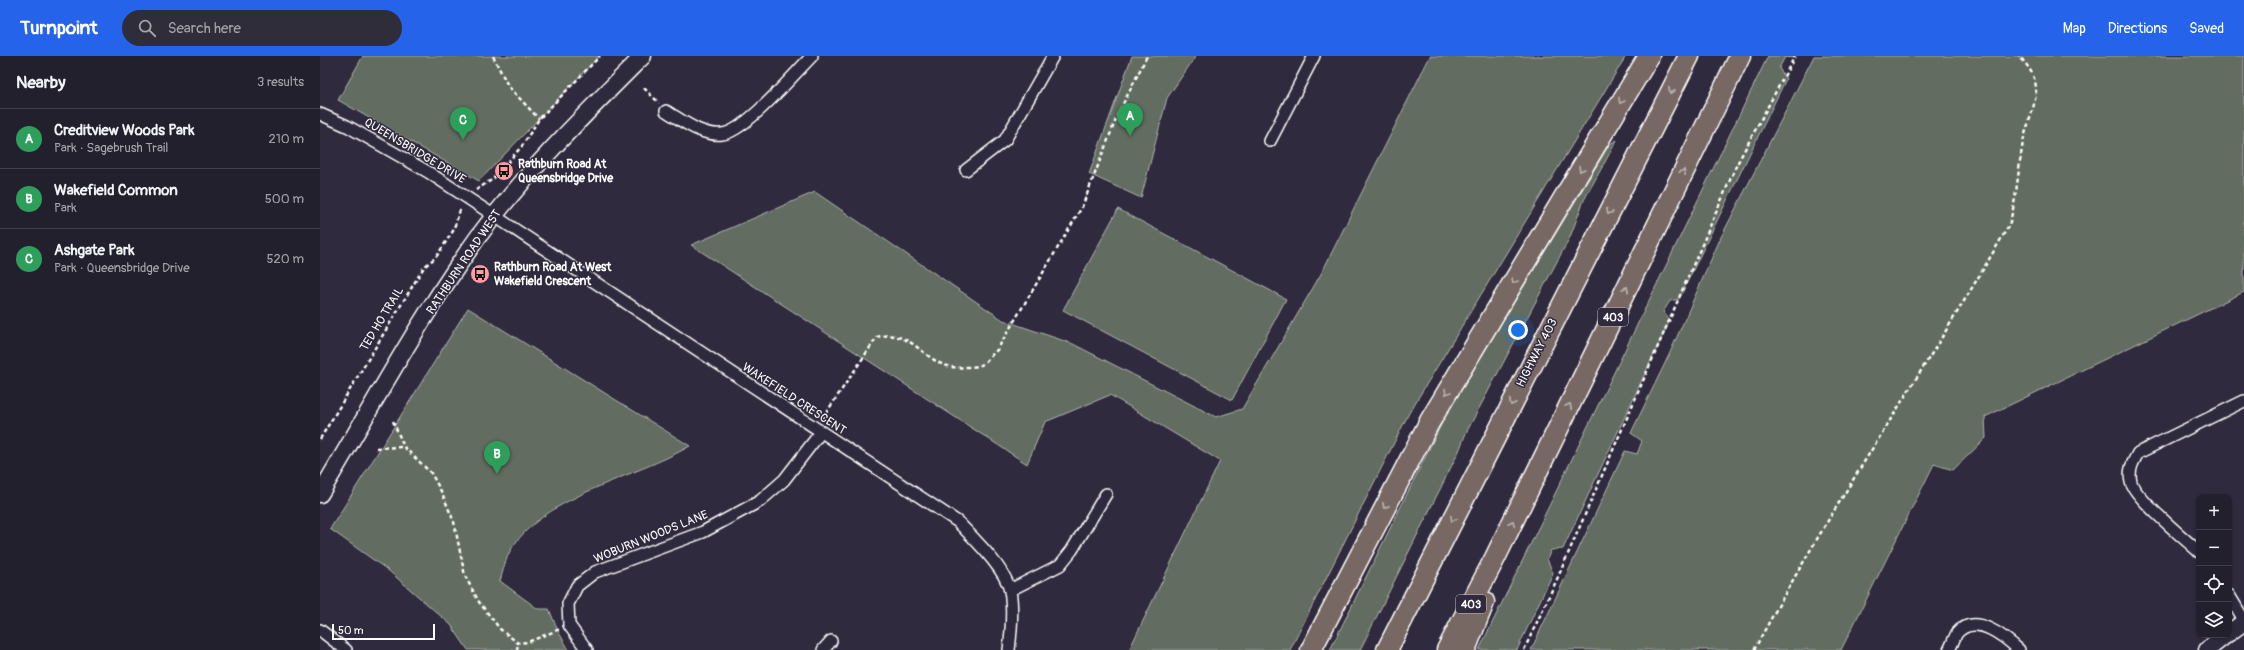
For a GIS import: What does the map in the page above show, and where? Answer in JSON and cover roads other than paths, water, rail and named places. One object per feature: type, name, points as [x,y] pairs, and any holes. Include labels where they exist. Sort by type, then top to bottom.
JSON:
[{"type":"highway","points":[[1311,650],[1430,421],[1649,56]]},
{"type":"highway","name":"HIGHWAY 403","points":[[1387,650],[1689,56]]},
{"type":"highway","name":"403","points":[[1447,650],[1495,558],[1740,56]]},
{"type":"highway","points":[[1465,650],[1482,611],[1495,558]]},
{"type":"street","name":"RATHBURN ROAD WEST","points":[[320,494],[436,301],[495,216],[560,140],[643,56]]},
{"type":"street","points":[[666,111],[701,132],[722,134],[738,127],[758,111],[812,56]]},
{"type":"street","points":[[966,170],[1005,140],[1053,56]]},
{"type":"street","points":[[1270,141],[1314,56]]},
{"type":"street","name":"QUEENSBRIDGE DRIVE","points":[[320,114],[347,126],[428,172],[495,216]]},
{"type":"street","name":"WAKEFIELD CRESCENT","points":[[495,216],[958,522],[981,545],[1010,590]]},
{"type":"street","points":[[2196,549],[2144,501],[2131,483],[2130,468],[2138,453],[2244,401]]},
{"type":"street","name":"WOBURN WOODS LANE","points":[[587,650],[569,625],[568,604],[577,586],[596,572],[703,532],[760,501],[784,480],[818,430]]},
{"type":"street","points":[[1008,650],[1010,590],[1060,565],[1072,550],[1106,494]]},
{"type":"street","points":[[2232,600],[2244,621],[2232,631]]},
{"type":"street","points":[[1949,650],[1958,633],[1971,625],[1988,627],[2007,638],[2018,650]]},
{"type":"street","points":[[320,630],[346,650]]},
{"type":"street","points":[[2207,650],[2222,638]]},
{"type":"street","points":[[823,650],[831,641]]},
{"type":"place","name":"Creditview Woods Park","points":[[1130,136]]},
{"type":"place","name":"Ashgate Park","points":[[463,140]]},
{"type":"place","name":"Rathburn Road At Queensbridge Drive","points":[[504,171]]},
{"type":"place","name":"Rathburn Road At West Wakefield Crescent","points":[[480,274]]},
{"type":"place","name":"Wakefield Common","points":[[497,474]]}]
